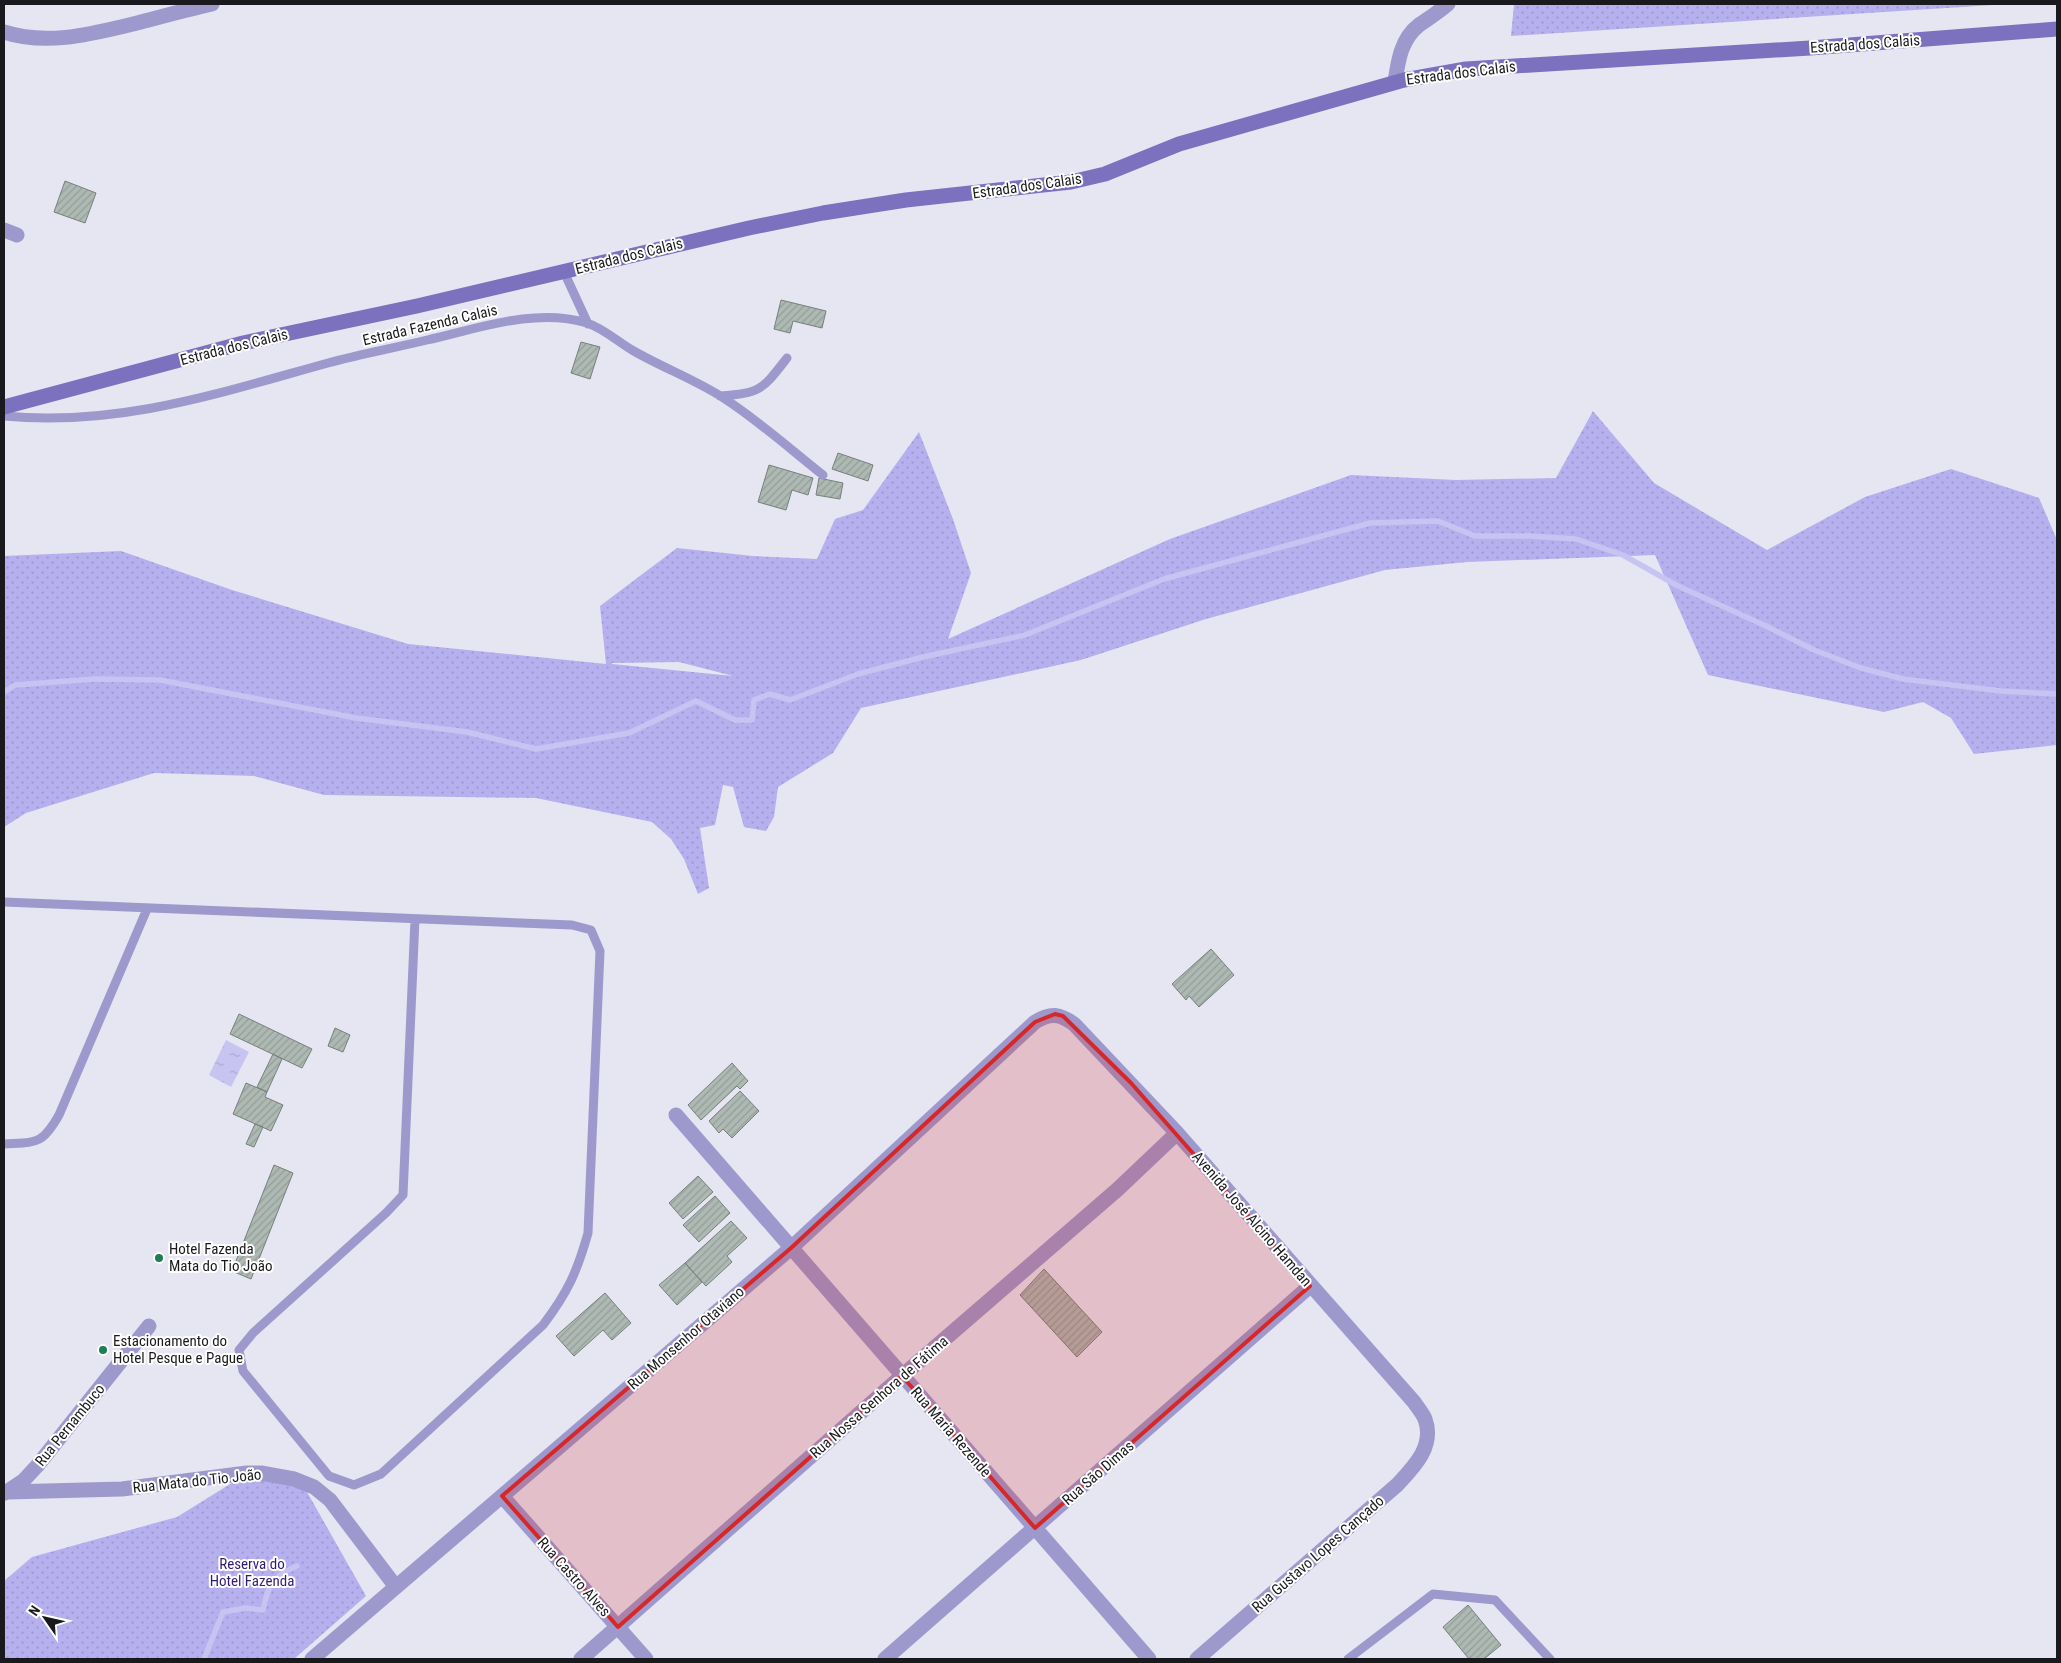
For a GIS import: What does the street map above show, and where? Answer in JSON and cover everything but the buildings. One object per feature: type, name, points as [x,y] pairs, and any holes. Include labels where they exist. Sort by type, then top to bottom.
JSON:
[{"type":"street","points":[[4,32],[20,38],[50,39],[88,35],[212,4]]},
{"type":"street","points":[[1395,82],[1398,60],[1406,39],[1418,26],[1437,14],[1448,4]]},
{"type":"street","name":"Estrada dos Calais","points":[[4,407],[243,343],[564,272],[637,253],[823,213],[906,200],[1071,182],[1105,174],[1179,144],[1395,82],[1466,69],[1810,48],[2057,29]]},
{"type":"street","name":"Avenida José Alcino Hamdan","points":[[1055,1014],[1063,1016],[1074,1024],[1177,1133],[1414,1402],[1425,1419],[1428,1440]]},
{"type":"street","name":"Rua Monsenhor Otaviano","points":[[312,1659],[791,1248],[1035,1022],[1044,1016],[1055,1014]]},
{"type":"street","name":"Rua Maria Rezende","points":[[676,1115],[1149,1659]]},
{"type":"street","name":"Rua Nossa Senhora de Fátima","points":[[581,1659],[902,1376],[1118,1189],[1177,1133]]},
{"type":"street","name":"Rua São Dimas","points":[[885,1659],[1310,1286]]},
{"type":"street","name":"Rua Pernambuco","points":[[6,1493],[23,1481],[37,1466],[149,1326]]},
{"type":"street","name":"Rua Gustavo Lopes Cançado","points":[[1197,1659],[1397,1485],[1417,1464],[1428,1440]]},
{"type":"street","name":"Rua Mata do Tio João","points":[[6,1493],[122,1489],[254,1473],[294,1479],[314,1487],[330,1500],[396,1587]]},
{"type":"street","name":"Rua Castro Alves","points":[[502,1496],[646,1659]]},
{"type":"lane","points":[[564,272],[588,324]]},
{"type":"lane","name":"Estrada Fazenda Calais","points":[[4,416],[53,419],[125,413],[174,405],[330,362],[507,322],[542,317],[567,319],[588,324],[631,350],[720,396],[770,432],[823,475]]},
{"type":"lane","points":[[720,396],[742,395],[758,390],[770,380],[787,358]]},
{"type":"lane","points":[[4,902],[572,925],[591,930],[600,951],[588,1233],[579,1266],[564,1298],[544,1325],[381,1474],[354,1485],[329,1476],[243,1371],[239,1350],[254,1333],[386,1213],[403,1195],[415,919]]},
{"type":"lane","points":[[4,1144],[32,1142],[48,1135],[59,1115],[146,909]]},
{"type":"lane","points":[[1348,1659],[1433,1594],[1495,1600],[1550,1659]]},
{"type":"highlighted area","points":[[1055,1014],[1063,1016],[1131,1083],[1310,1286],[1035,1528],[902,1376],[618,1627],[502,1496],[791,1248],[1035,1022]]},
{"type":"green space","points":[[1514,4],[2009,4],[1511,36]]},
{"type":"green space","points":[[1593,411],[1654,483],[1767,550],[1865,497],[1951,469],[2039,498],[2057,540],[2057,745],[1974,754],[1951,718],[1923,702],[1884,712],[1708,675],[1655,555],[1467,562],[1385,570],[1206,619],[1081,660],[861,708],[833,753],[778,787],[774,817],[766,831],[744,827],[733,787],[723,785],[715,825],[700,828],[709,888],[698,894],[684,859],[671,839],[652,822],[536,798],[324,795],[254,776],[154,773],[26,813],[4,827],[4,556],[121,551],[232,590],[408,644],[606,664],[600,606],[677,548],[753,556],[817,559],[835,519],[863,510],[919,432],[953,519],[971,573],[948,639],[1170,539],[1351,475],[1456,480],[1556,478]],"holes":[[[679,662],[733,676],[612,664],[612,663]]]},
{"type":"green space","name":"Reserva do Hotel Fazenda","points":[[243,1476],[303,1485],[366,1596],[294,1659],[4,1659],[4,1581],[32,1557],[177,1517]]},
{"type":"water","points":[[226,1040],[249,1052],[231,1087],[209,1075]]},
{"type":"waterway","points":[[4,692],[15,685],[95,679],[160,680],[356,718],[467,732],[536,749],[629,733],[696,701],[735,720],[752,720],[754,700],[770,694],[790,700],[858,674],[923,657],[1025,635],[1164,579],[1370,523],[1438,521],[1475,536],[1530,536],[1576,539],[1623,555],[1678,586],[1814,650],[1861,668],[1903,679],[2001,691],[2057,694]]},
{"type":"waterway","points":[[204,1659],[223,1612],[246,1608],[263,1610],[272,1582],[297,1566]]},
{"type":"place","name":"Hotel Fazenda Mata do Tio João","points":[[159,1258]]},
{"type":"place","name":"Estacionamento do Hotel Pesque e Pague","points":[[103,1350]]}]
